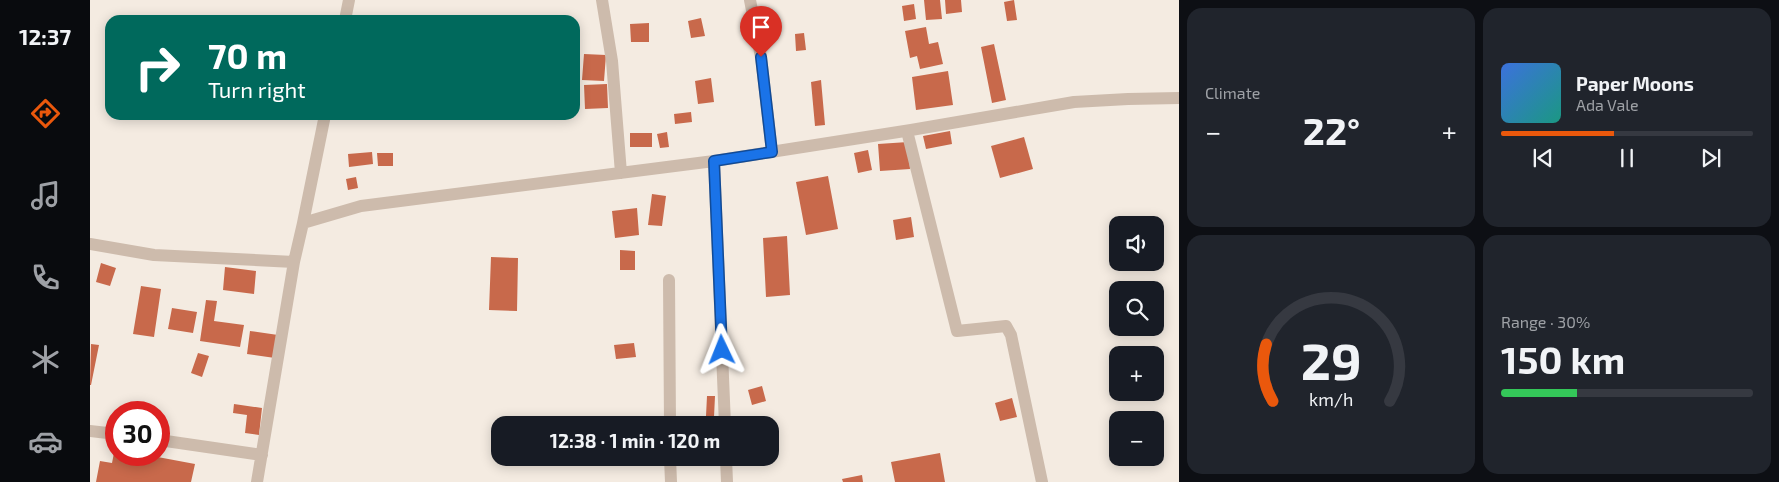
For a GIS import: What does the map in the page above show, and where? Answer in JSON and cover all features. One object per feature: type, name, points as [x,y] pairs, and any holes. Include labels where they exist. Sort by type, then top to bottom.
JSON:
[{"type":"street","points":[[346,15],[349,0]]},
{"type":"street","points":[[602,0],[612,61],[622,172]]},
{"type":"street","points":[[750,0],[761,57],[772,152]]},
{"type":"street","points":[[303,223],[361,206],[714,161],[908,131],[1074,102],[1179,98]]},
{"type":"street","points":[[257,482],[294,262],[324,120]]},
{"type":"street","points":[[908,131],[957,331],[1006,326],[1011,335],[1042,482]]},
{"type":"street","points":[[714,161],[725,416]]},
{"type":"street","points":[[90,244],[154,255],[294,262]]},
{"type":"street","points":[[669,280],[670,416]]},
{"type":"street","points":[[90,431],[105,433]]},
{"type":"street","points":[[170,442],[262,455]]},
{"type":"street","points":[[670,466],[671,482]]},
{"type":"street","points":[[726,466],[727,482]]},
{"type":"building","points":[[924,0],[940,0],[942,19],[926,20]]},
{"type":"building","points":[[945,0],[961,0],[962,12],[946,14]]},
{"type":"building","points":[[1014,0],[1017,20],[1007,21],[1004,2]]},
{"type":"building","points":[[914,4],[916,19],[904,21],[902,6]]},
{"type":"building","points":[[701,18],[705,36],[691,38],[688,21]]},
{"type":"building","points":[[649,23],[649,42],[631,42],[630,24]]},
{"type":"building","points":[[926,27],[929,44],[938,42],[943,64],[920,69],[917,56],[910,58],[905,31]]},
{"type":"building","points":[[804,33],[806,50],[796,51],[795,34]]},
{"type":"building","points":[[994,44],[1006,100],[992,103],[981,47]]},
{"type":"building","points":[[584,54],[606,55],[604,81],[582,80]]},
{"type":"building","points":[[948,71],[953,105],[916,110],[912,77]]},
{"type":"building","points":[[711,78],[714,102],[698,104],[695,81]]},
{"type":"building","points":[[821,80],[825,125],[815,126],[811,82]]},
{"type":"building","points":[[607,84],[608,108],[585,109],[584,85]]},
{"type":"building","points":[[691,112],[692,122],[675,124],[674,114]]},
{"type":"building","points":[[950,131],[952,144],[926,149],[923,136]]},
{"type":"building","points":[[667,132],[669,147],[660,148],[657,134]]},
{"type":"building","points":[[630,133],[652,133],[652,147],[630,147]]},
{"type":"building","points":[[1024,137],[1033,169],[1000,178],[991,146]]},
{"type":"building","points":[[908,142],[910,169],[880,171],[878,144]]},
{"type":"building","points":[[868,150],[872,170],[858,173],[854,153]]},
{"type":"building","points":[[372,152],[373,164],[349,167],[348,154]]},
{"type":"building","points":[[377,153],[393,153],[393,166],[378,166]]},
{"type":"building","points":[[828,176],[838,229],[806,235],[796,182]]},
{"type":"building","points":[[356,177],[358,188],[348,190],[346,179]]},
{"type":"building","points":[[652,194],[666,196],[662,226],[648,225]]},
{"type":"building","points":[[637,208],[639,235],[615,238],[612,211]]},
{"type":"building","points":[[911,217],[914,237],[896,240],[893,220]]},
{"type":"building","points":[[787,236],[790,295],[766,297],[763,238]]},
{"type":"building","points":[[620,250],[635,251],[635,270],[620,270]]},
{"type":"building","points":[[491,257],[518,258],[517,311],[489,310]]},
{"type":"building","points":[[101,263],[116,268],[110,286],[96,282]]},
{"type":"building","points":[[225,267],[256,271],[254,294],[223,290]]},
{"type":"building","points":[[141,286],[161,289],[154,337],[133,334]]},
{"type":"building","points":[[206,300],[217,301],[214,321],[244,325],[240,347],[200,341]]},
{"type":"building","points":[[172,308],[197,312],[193,333],[168,329]]},
{"type":"building","points":[[250,331],[278,335],[275,358],[247,354]]},
{"type":"building","points":[[634,343],[636,357],[616,359],[614,345]]},
{"type":"building","points":[[91,344],[99,345],[90,385]]},
{"type":"building","points":[[198,353],[209,356],[202,377],[191,373]]},
{"type":"building","points":[[762,386],[766,401],[752,405],[748,390]]},
{"type":"building","points":[[707,396],[715,396],[714,416],[706,416]]},
{"type":"building","points":[[1012,398],[1017,417],[1000,421],[995,403]]},
{"type":"building","points":[[234,404],[262,408],[259,435],[245,433],[247,415],[233,413]]},
{"type":"building","points":[[940,453],[945,482],[895,482],[891,462]]},
{"type":"building","points":[[170,459],[195,464],[191,482],[96,482],[100,461],[105,462],[105,466],[170,466]]},
{"type":"building","points":[[862,475],[863,482],[843,482],[842,479]]},
{"type":"route","points":[[722,350],[714,161],[772,152],[761,57]]}]
